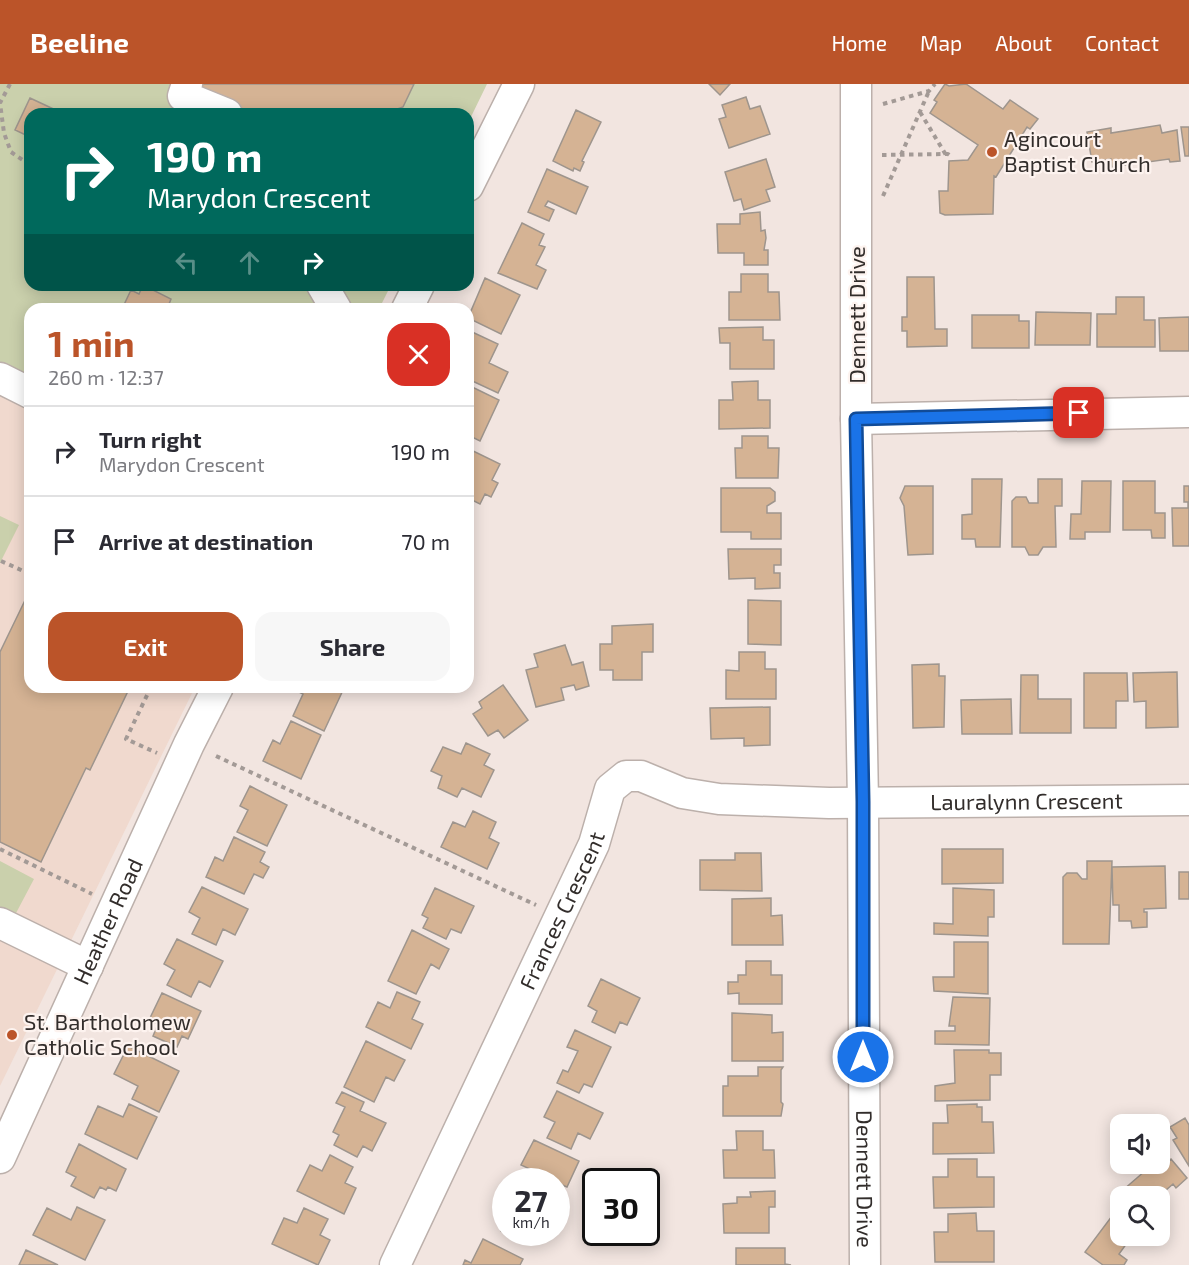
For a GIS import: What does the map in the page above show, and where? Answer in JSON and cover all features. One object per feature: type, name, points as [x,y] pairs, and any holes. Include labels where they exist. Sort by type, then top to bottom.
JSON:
[{"type":"street","points":[[187,84],[183,96],[212,108]]},
{"type":"street","points":[[474,174],[519,84]]},
{"type":"street","name":"Dennett Drive","points":[[856,84],[856,419],[863,802],[865,1265]]},
{"type":"street","points":[[0,378],[24,390]]},
{"type":"street","points":[[856,419],[1189,412]]},
{"type":"street","name":"Heather Road","points":[[0,1158],[180,764],[215,693]]},
{"type":"street","name":"Frances Crescent","points":[[395,1265],[594,844],[610,789],[626,777],[641,777],[682,793],[719,799],[863,802]]},
{"type":"street","name":"Lauralynn Crescent","points":[[863,802],[1189,800]]},
{"type":"street","points":[[0,923],[88,966]]},
{"type":"path","points":[[10,84],[0,103],[4,133],[11,152],[24,161]]},
{"type":"path","points":[[880,202],[889,188],[929,91],[934,84]]},
{"type":"path","points":[[879,105],[929,91]]},
{"type":"path","points":[[920,112],[946,155]]},
{"type":"path","points":[[879,155],[946,155],[952,157]]},
{"type":"path","points":[[1,561],[24,571]]},
{"type":"path","points":[[148,693],[126,739],[180,764]]},
{"type":"path","points":[[216,756],[561,917]]},
{"type":"path","points":[[0,849],[98,897]]},
{"type":"shaded area","points":[[0,384],[24,395],[24,693],[192,693],[0,1086]]},
{"type":"green space","points":[[0,84],[487,84],[474,111],[474,108],[24,108],[24,291],[388,291],[382,303],[24,303],[24,395],[0,384]]},
{"type":"green space","points":[[0,516],[19,525],[0,563]]},
{"type":"green space","points":[[0,861],[34,879],[15,915],[0,908]]},
{"type":"building","points":[[203,84],[414,84],[403,107],[400,108],[230,108],[199,93]]},
{"type":"building","points":[[709,84],[730,84],[720,95]]},
{"type":"building","name":"Agincourt Baptist Church","points":[[945,84],[949,86],[966,84],[1003,109],[1010,100],[1038,119],[1030,129],[1027,127],[996,177],[994,176],[993,214],[945,215],[940,213],[939,191],[948,191],[949,161],[968,160],[978,145],[930,113],[937,102],[934,100]]},
{"type":"building","points":[[746,97],[750,109],[760,106],[770,134],[729,148],[719,119],[726,117],[722,105]]},
{"type":"building","points":[[30,98],[51,108],[25,108]]},
{"type":"building","points":[[576,110],[601,122],[582,161],[584,162],[580,171],[574,168],[573,171],[553,161]]},
{"type":"building","points":[[24,111],[24,134],[15,130]]},
{"type":"building","points":[[1160,125],[1162,133],[1177,130],[1180,161],[1170,162],[1169,159],[1112,167],[1111,159],[1092,162],[1087,132],[1111,128],[1111,133]]},
{"type":"building","points":[[1181,127],[1189,127],[1189,156],[1185,156]]},
{"type":"building","points":[[766,159],[775,187],[766,190],[770,201],[744,210],[741,199],[734,201],[725,172]]},
{"type":"building","points":[[547,169],[588,187],[576,214],[548,201],[545,206],[554,210],[549,221],[528,212]]},
{"type":"building","points":[[760,212],[761,231],[765,230],[764,250],[768,250],[768,265],[744,265],[744,253],[718,253],[717,224],[740,224],[740,214]]},
{"type":"building","points":[[522,223],[544,234],[539,245],[545,247],[536,265],[546,270],[537,289],[498,273]]},
{"type":"building","points":[[741,274],[768,274],[768,292],[779,292],[780,320],[729,320],[729,292],[741,292]]},
{"type":"building","points":[[907,277],[934,277],[935,329],[947,329],[947,346],[907,347],[907,331],[902,331],[902,317],[907,317]]},
{"type":"building","points":[[485,278],[520,295],[501,334],[474,321],[474,304]]},
{"type":"building","points":[[131,291],[139,294],[140,291],[155,291],[171,299],[169,303],[125,303]]},
{"type":"building","points":[[1116,297],[1144,297],[1144,320],[1155,320],[1155,347],[1097,347],[1097,314],[1116,314]]},
{"type":"building","points":[[1036,312],[1091,313],[1090,345],[1035,345]]},
{"type":"building","points":[[972,315],[1019,315],[1019,321],[1029,321],[1029,348],[972,348]]},
{"type":"building","points":[[1189,317],[1189,351],[1160,351],[1159,318]]},
{"type":"building","points":[[763,327],[763,340],[774,340],[774,369],[730,369],[730,343],[720,343],[719,328]]},
{"type":"building","points":[[474,333],[498,344],[489,363],[508,372],[498,393],[474,382]]},
{"type":"building","points":[[758,381],[758,400],[770,400],[770,428],[719,429],[719,400],[733,400],[732,382]]},
{"type":"building","points":[[474,388],[499,400],[480,441],[474,438]]},
{"type":"building","points":[[742,436],[768,436],[768,448],[779,448],[778,478],[736,478],[735,448],[742,448]]},
{"type":"building","points":[[474,451],[500,464],[492,480],[498,483],[491,497],[485,494],[480,504],[474,501]]},
{"type":"building","points":[[972,479],[1002,479],[1000,547],[976,547],[975,539],[962,539],[962,515],[972,514]]},
{"type":"building","points":[[1038,479],[1062,479],[1062,506],[1055,506],[1056,547],[1043,547],[1038,555],[1029,555],[1025,547],[1012,547],[1012,501],[1016,497],[1026,497],[1029,503],[1038,503]]},
{"type":"building","points":[[1082,481],[1111,481],[1110,532],[1085,532],[1085,539],[1070,539],[1071,514],[1081,514]]},
{"type":"building","points":[[1123,481],[1155,481],[1155,513],[1165,513],[1165,538],[1152,538],[1151,530],[1123,530]]},
{"type":"building","points":[[905,486],[933,486],[933,554],[908,555],[904,506],[900,498]]},
{"type":"building","points":[[1184,486],[1189,486],[1189,546],[1173,546],[1172,508],[1188,508],[1188,502],[1184,502]]},
{"type":"building","points":[[721,488],[770,488],[775,492],[775,501],[767,506],[767,513],[781,513],[781,539],[751,539],[751,532],[721,532]]},
{"type":"building","points":[[728,549],[781,549],[781,565],[774,565],[774,573],[780,573],[780,588],[755,589],[755,578],[729,579]]},
{"type":"building","points":[[748,600],[781,601],[781,645],[748,644]]},
{"type":"building","points":[[24,602],[24,693],[127,693],[90,770],[86,768],[41,862],[0,842],[0,652]]},
{"type":"building","points":[[653,624],[653,652],[642,652],[642,680],[613,680],[613,670],[600,670],[600,644],[612,644],[612,626]]},
{"type":"building","points":[[565,645],[572,665],[583,662],[589,686],[576,690],[574,685],[561,688],[564,700],[536,707],[526,670],[538,667],[534,654]]},
{"type":"building","points":[[739,652],[765,652],[765,669],[776,669],[776,699],[726,699],[726,670],[739,671]]},
{"type":"building","points":[[939,664],[939,676],[945,676],[944,727],[913,728],[912,665]]},
{"type":"building","points":[[1177,672],[1178,727],[1146,728],[1146,701],[1134,702],[1133,673]]},
{"type":"building","points":[[1084,673],[1127,673],[1128,701],[1116,701],[1116,728],[1084,728]]},
{"type":"building","points":[[1021,675],[1038,675],[1038,699],[1071,699],[1071,733],[1020,733]]},
{"type":"building","points":[[503,685],[528,720],[504,738],[498,730],[488,736],[473,714],[482,708],[479,702]]},
{"type":"building","points":[[301,693],[342,693],[324,731],[293,716],[303,694]]},
{"type":"building","points":[[1011,699],[1012,734],[962,734],[961,700]]},
{"type":"building","points":[[770,707],[770,745],[744,746],[744,738],[711,739],[710,708]]},
{"type":"building","points":[[291,721],[321,735],[301,779],[263,761],[273,740],[280,744]]},
{"type":"building","points":[[466,743],[490,754],[484,765],[494,770],[481,797],[462,788],[457,797],[438,788],[442,776],[431,771],[443,747],[461,754]]},
{"type":"building","points":[[250,786],[287,805],[267,846],[237,832],[248,810],[240,806]]},
{"type":"building","points":[[473,811],[496,822],[489,838],[499,843],[487,869],[441,847],[453,822],[465,827]]},
{"type":"building","points":[[234,837],[265,852],[260,862],[269,867],[263,878],[254,874],[244,894],[206,877],[215,857],[223,861]]},
{"type":"building","points":[[942,849],[1003,849],[1003,883],[942,884]]},
{"type":"building","points":[[735,853],[761,853],[762,891],[700,890],[700,860],[735,860]]},
{"type":"building","points":[[1087,861],[1112,861],[1109,944],[1063,944],[1063,877],[1067,873],[1077,873],[1082,879],[1087,879]]},
{"type":"building","points":[[1165,866],[1166,908],[1144,909],[1144,912],[1147,912],[1147,927],[1132,928],[1131,921],[1119,921],[1119,905],[1113,905],[1112,867]]},
{"type":"building","points":[[1179,872],[1189,872],[1189,899],[1179,899]]},
{"type":"building","points":[[202,887],[248,909],[235,935],[223,929],[216,945],[192,934],[200,918],[189,912]]},
{"type":"building","points":[[435,888],[474,906],[461,933],[451,929],[446,939],[423,928],[428,918],[422,915]]},
{"type":"building","points":[[953,888],[994,890],[994,917],[988,917],[988,936],[934,934],[934,923],[953,924]]},
{"type":"building","points":[[771,898],[771,916],[782,915],[783,945],[732,945],[732,899]]},
{"type":"building","points":[[412,930],[449,949],[439,969],[431,964],[416,994],[388,981]]},
{"type":"building","points":[[177,939],[223,961],[210,987],[199,981],[191,997],[167,985],[175,970],[164,964]]},
{"type":"building","points":[[954,942],[988,942],[988,994],[934,991],[933,977],[954,977]]},
{"type":"building","points":[[746,961],[771,961],[771,975],[782,975],[782,1004],[739,1004],[739,993],[728,994],[728,982],[738,982],[738,975],[746,975]]},
{"type":"building","points":[[601,979],[640,998],[627,1025],[620,1022],[615,1033],[592,1022],[597,1011],[588,1006]]},
{"type":"building","points":[[397,992],[420,1002],[412,1019],[423,1024],[411,1049],[366,1027],[378,1002],[390,1008]]},
{"type":"building","points":[[162,993],[201,1011],[188,1039],[182,1036],[177,1047],[153,1036],[158,1024],[149,1020]]},
{"type":"building","points":[[953,997],[990,998],[989,1045],[935,1044],[935,1031],[955,1031],[955,1026],[949,1026]]},
{"type":"building","points":[[732,1013],[772,1015],[772,1033],[783,1032],[783,1061],[732,1061]]},
{"type":"building","points":[[575,1030],[611,1047],[592,1087],[584,1084],[579,1093],[557,1083],[563,1070],[568,1072],[578,1051],[567,1047]]},
{"type":"building","points":[[366,1041],[405,1060],[394,1081],[386,1077],[374,1102],[344,1087]]},
{"type":"building","points":[[128,1046],[179,1071],[159,1112],[132,1099],[138,1086],[114,1074]]},
{"type":"building","points":[[954,1050],[989,1050],[989,1053],[1001,1053],[1001,1075],[990,1075],[990,1100],[935,1101],[935,1086],[955,1083]]},
{"type":"building","points":[[758,1067],[783,1067],[781,1070],[781,1102],[783,1104],[781,1116],[723,1116],[723,1086],[728,1086],[728,1076],[758,1076]]},
{"type":"building","points":[[557,1091],[603,1113],[590,1139],[578,1133],[571,1149],[547,1138],[555,1122],[544,1117]]},
{"type":"building","points":[[342,1092],[364,1102],[360,1111],[386,1123],[372,1151],[363,1146],[357,1157],[334,1145],[339,1135],[333,1132],[345,1107],[336,1103]]},
{"type":"building","points":[[129,1104],[157,1117],[137,1159],[85,1134],[98,1106],[123,1117]]},
{"type":"building","points":[[977,1104],[977,1107],[982,1107],[982,1122],[993,1122],[994,1153],[933,1154],[933,1123],[948,1123],[947,1105]]},
{"type":"building","points":[[1185,1118],[1189,1125],[1189,1166],[1173,1140],[1177,1138],[1170,1127]]},
{"type":"building","points":[[736,1131],[763,1131],[763,1150],[774,1150],[775,1178],[724,1178],[723,1150],[737,1150]]},
{"type":"building","points":[[534,1140],[579,1161],[570,1180],[570,1168],[528,1168],[521,1165]]},
{"type":"building","points":[[79,1144],[126,1169],[116,1191],[108,1187],[106,1190],[100,1187],[94,1198],[71,1186],[76,1177],[66,1172]]},
{"type":"building","points":[[330,1155],[353,1167],[345,1183],[356,1188],[344,1214],[297,1191],[310,1165],[322,1171]]},
{"type":"building","points":[[948,1159],[977,1159],[977,1177],[994,1177],[994,1207],[934,1208],[933,1177],[948,1177]]},
{"type":"building","points":[[1170,1160],[1187,1178],[1176,1188],[1173,1184],[1170,1187],[1128,1186],[1141,1174],[1170,1174]]},
{"type":"building","points":[[775,1191],[775,1207],[769,1207],[769,1233],[724,1233],[723,1204],[737,1203],[737,1197],[751,1197],[750,1192]]},
{"type":"building","points":[[77,1207],[105,1220],[85,1260],[33,1235],[47,1208],[71,1220]]},
{"type":"building","points":[[304,1208],[328,1219],[320,1235],[330,1240],[318,1265],[272,1244],[284,1218],[297,1223]]},
{"type":"building","points":[[976,1213],[977,1231],[994,1231],[994,1262],[935,1262],[934,1232],[948,1232],[948,1214]]},
{"type":"building","points":[[1110,1219],[1110,1246],[1125,1246],[1119,1254],[1127,1260],[1124,1265],[1103,1265],[1085,1252]]},
{"type":"building","points":[[483,1239],[492,1244],[492,1246],[497,1246],[523,1259],[520,1265],[463,1265],[465,1260],[471,1263]]},
{"type":"building","points":[[736,1248],[785,1248],[785,1264],[791,1265],[736,1265]]},
{"type":"building","points":[[26,1250],[58,1265],[19,1265]]},
{"type":"place","name":"Agincourt Baptist Church","points":[[992,152]]},
{"type":"place","name":"St. Bartholomew Catholic School","points":[[12,1035]]},
{"type":"route","points":[[863,1057],[863,802],[856,419],[1079,413]]}]
